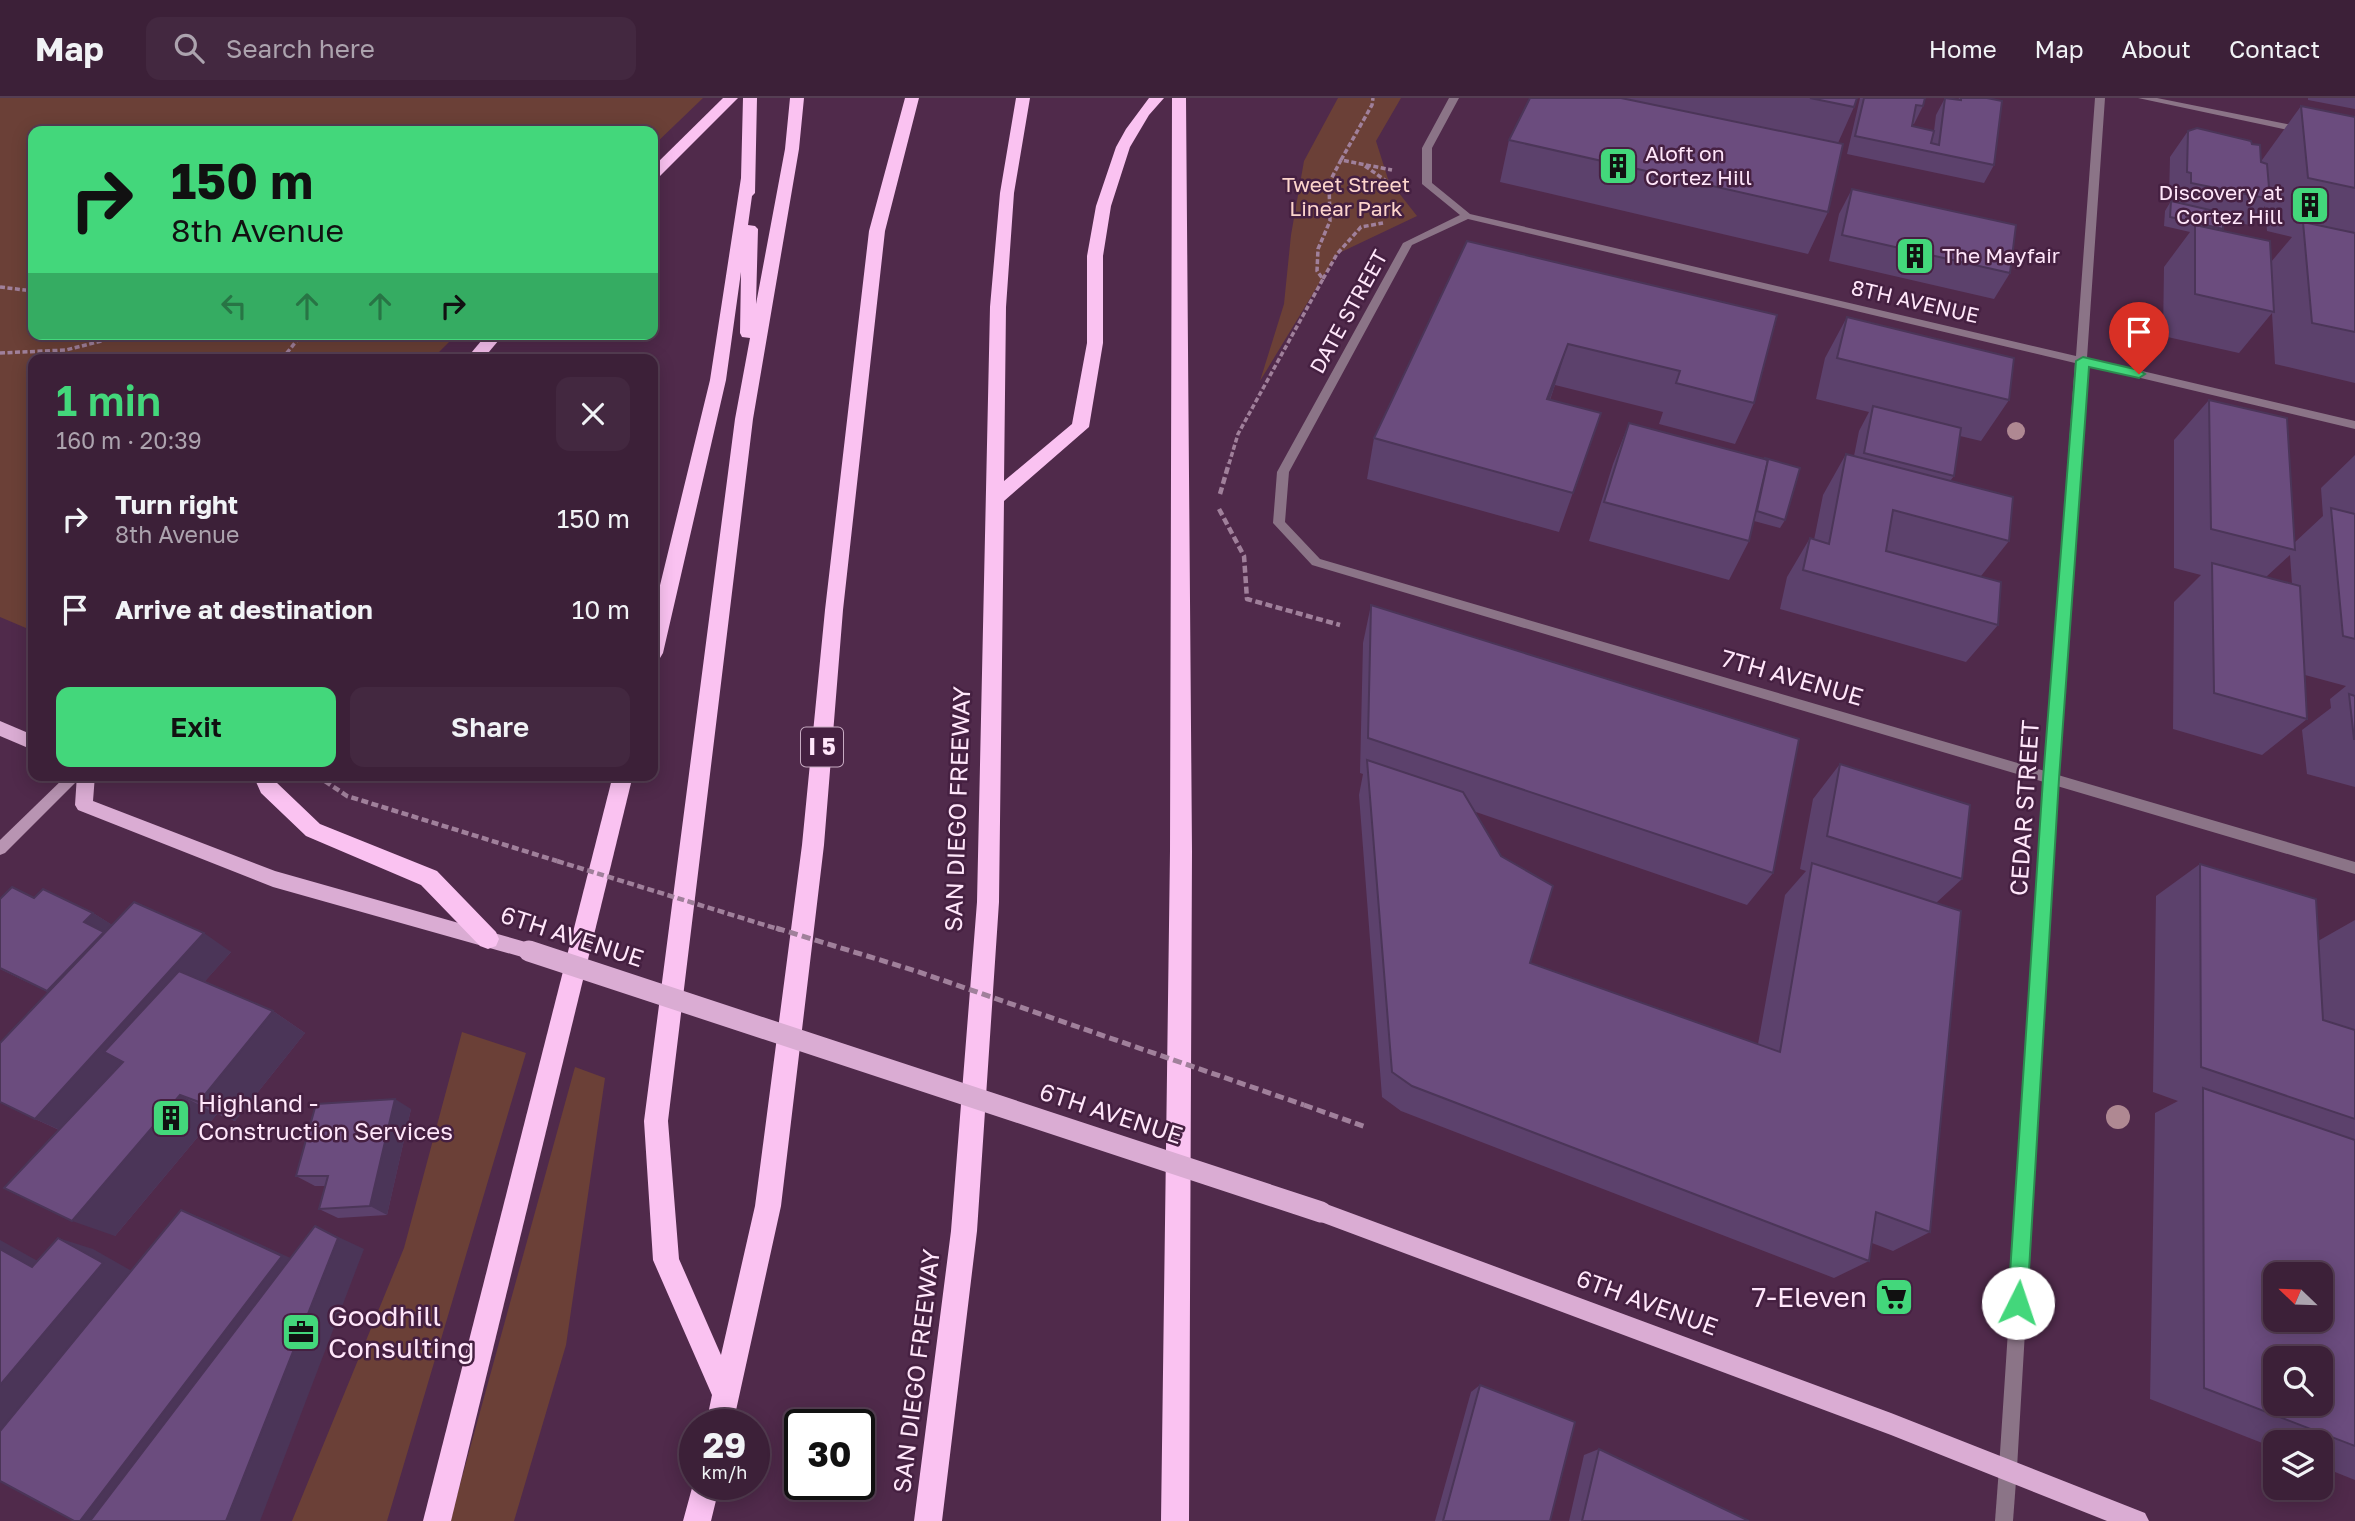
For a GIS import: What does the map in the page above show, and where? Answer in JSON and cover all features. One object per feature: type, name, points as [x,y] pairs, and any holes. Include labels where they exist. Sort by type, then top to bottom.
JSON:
[{"type":"highway","points":[[658,170],[731,98]]},
{"type":"highway","points":[[744,419],[751,260],[747,180],[750,98]]},
{"type":"highway","points":[[726,1396],[666,1260],[656,1122],[744,419],[792,149],[797,98]]},
{"type":"highway","name":"I 5","points":[[723,1409],[768,1206],[813,845],[834,610],[877,231],[912,98]]},
{"type":"highway","name":"SAN DIEGO FREEWAY","points":[[928,1521],[964,1231],[988,902],[998,307],[1007,193],[1023,98]]},
{"type":"highway","points":[[995,498],[1080,427],[1097,333],[1096,246],[1108,191],[1128,136],[1144,110],[1157,98]]},
{"type":"highway","points":[[1175,1521],[1181,865],[1182,402],[1179,98]]},
{"type":"highway","points":[[658,632],[718,380],[747,180]]},
{"type":"highway","points":[[478,354],[491,340]]},
{"type":"highway","points":[[266,781],[268,787],[313,830],[429,878],[488,939]]},
{"type":"highway","points":[[437,1521],[622,781]]},
{"type":"highway","points":[[697,1521],[702,1500]]},
{"type":"main road","points":[[0,728],[28,741]]},
{"type":"main road","points":[[0,849],[70,781]]},
{"type":"main road","name":"6TH AVENUE","points":[[85,781],[83,805],[273,879],[528,951],[1321,1212],[2008,1468],[2137,1521]]},
{"type":"street","points":[[1454,98],[1427,148],[1427,184],[1467,216]]},
{"type":"street","name":"CEDAR STREET","points":[[2004,1521],[2051,779],[2100,98]]},
{"type":"street","points":[[2143,98],[2315,132]]},
{"type":"street","name":"8TH AVENUE","points":[[1467,216],[2355,425]]},
{"type":"street","name":"DATE STREET","points":[[1283,472],[1408,243],[1467,216]]},
{"type":"street","name":"7TH AVENUE","points":[[1283,472],[1279,523],[1316,562],[2355,868]]},
{"type":"path","points":[[1341,160],[1372,105],[1373,98]]},
{"type":"path","points":[[1363,164],[1388,179],[1395,188]]},
{"type":"path","points":[[1323,279],[1337,254],[1361,227],[1395,220]]},
{"type":"path","points":[[0,288],[28,291]]},
{"type":"path","points":[[0,353],[29,354],[82,347],[107,340]]},
{"type":"path","points":[[286,354],[297,340]]},
{"type":"path","points":[[325,781],[347,796],[916,971],[1366,1127]]},
{"type":"green space","points":[[0,98],[703,98],[658,141],[658,126],[28,126],[28,340],[451,340],[437,354],[28,354],[28,629],[0,617]]},
{"type":"green space","name":"Tweet Street Linear Park","points":[[1338,98],[1401,98],[1376,141],[1388,179],[1417,216],[1337,254],[1260,381],[1284,304],[1291,235],[1304,161]]},
{"type":"green space","points":[[462,1032],[526,1053],[387,1521],[292,1521],[404,1248]]},
{"type":"green space","points":[[575,1067],[605,1078],[566,1345],[514,1521],[450,1521]]},
{"type":"building","points":[[1530,98],[1621,98],[1843,144],[1828,212],[1509,140]]},
{"type":"building","points":[[1810,98],[1857,98],[1854,107]]},
{"type":"building","points":[[1864,98],[1925,98],[1923,106],[1916,105],[1912,126],[1934,131],[1931,143],[1939,145],[1945,98],[1987,98],[2002,101],[1994,165],[1855,136]]},
{"type":"building","points":[[2301,106],[2355,117],[2355,188],[2308,178]]},
{"type":"building","points":[[2197,128],[2260,145],[2261,162],[2267,164],[2270,199],[2191,183],[2191,173],[2187,172],[2188,131]]},
{"type":"building","points":[[1852,189],[2016,225],[2010,273],[1842,235]]},
{"type":"building","points":[[2171,201],[2223,213],[2223,229],[2170,217]]},
{"type":"building","points":[[2303,222],[2355,233],[2355,332],[2312,323]]},
{"type":"building","points":[[2195,225],[2270,241],[2274,312],[2195,294]]},
{"type":"building","points":[[1467,241],[1777,315],[1754,403],[1676,383],[1680,371],[1568,344],[1547,399],[1601,413],[1573,493],[1374,438]]},
{"type":"building","points":[[1847,317],[2014,358],[2009,400],[1837,358]]},
{"type":"building","points":[[2209,400],[2287,418],[2295,550],[2211,529]]},
{"type":"building","points":[[1873,406],[1961,428],[1954,476],[1864,453]]},
{"type":"building","points":[[1629,423],[1768,460],[1749,541],[1604,502]]},
{"type":"building","points":[[1846,454],[2013,497],[2009,541],[1893,510],[1886,551],[2001,582],[1998,625],[1803,570],[1810,538],[1829,544]]},
{"type":"building","points":[[1765,458],[1800,468],[1785,520],[1757,511],[1768,460]]},
{"type":"building","points":[[2331,508],[2355,514],[2355,639],[2343,636]]},
{"type":"building","points":[[2212,563],[2300,586],[2307,719],[2214,693]]},
{"type":"building","points":[[1371,605],[1799,739],[1773,873],[1368,738]]},
{"type":"building","points":[[2349,694],[2355,696],[2355,739],[2354,739]]},
{"type":"building","points":[[1367,760],[1463,792],[1501,856],[1553,886],[1530,963],[1780,1052],[1812,863],[1961,911],[1930,1232],[1876,1212],[1869,1261],[1412,1086],[1392,1072]]},
{"type":"building","points":[[1840,764],[1970,805],[1962,879],[1827,836]]},
{"type":"building","points":[[2200,864],[2316,899],[2323,1020],[2355,1030],[2355,1119],[2201,1067]]},
{"type":"building","points":[[12,887],[34,898],[43,889],[93,913],[84,922],[104,932],[47,991],[0,968],[0,899]]},
{"type":"building","points":[[134,902],[204,933],[35,1119],[0,1102],[0,1043]]},
{"type":"building","points":[[179,971],[273,1011],[199,1102],[180,1095],[72,1221],[4,1188],[123,1062],[104,1052]]},
{"type":"building","points":[[2203,1088],[2355,1140],[2355,1446],[2333,1438],[2333,1430],[2313,1430],[2277,1416],[2333,1416],[2333,1346],[2263,1346],[2263,1411],[2204,1388]]},
{"type":"building","points":[[395,1099],[370,1206],[319,1209],[328,1176],[296,1176],[316,1104]]},
{"type":"building","points":[[181,1210],[282,1256],[80,1521],[74,1521],[0,1481],[0,1431]]},
{"type":"building","points":[[315,1226],[338,1238],[226,1521],[90,1521]]},
{"type":"building","points":[[58,1238],[103,1263],[0,1385],[0,1249],[32,1267]]},
{"type":"building","points":[[1480,1385],[1575,1422],[1550,1521],[1443,1521]]},
{"type":"building","points":[[1599,1449],[1749,1521],[1582,1521]]},
{"type":"place","name":"Aloft on Cortez Hill","points":[[1618,166]]},
{"type":"place","name":"Discovery at Cortez Hill","points":[[2310,205]]},
{"type":"place","name":"The Mayfair","points":[[1915,256]]},
{"type":"place","name":"Highland - Construction Services","points":[[171,1118]]},
{"type":"place","name":"7-Eleven","points":[[1894,1297]]},
{"type":"place","name":"Goodhill Consulting","points":[[301,1332]]},
{"type":"route","points":[[2018,1303],[2051,779],[2083,361],[2139,374]]}]
